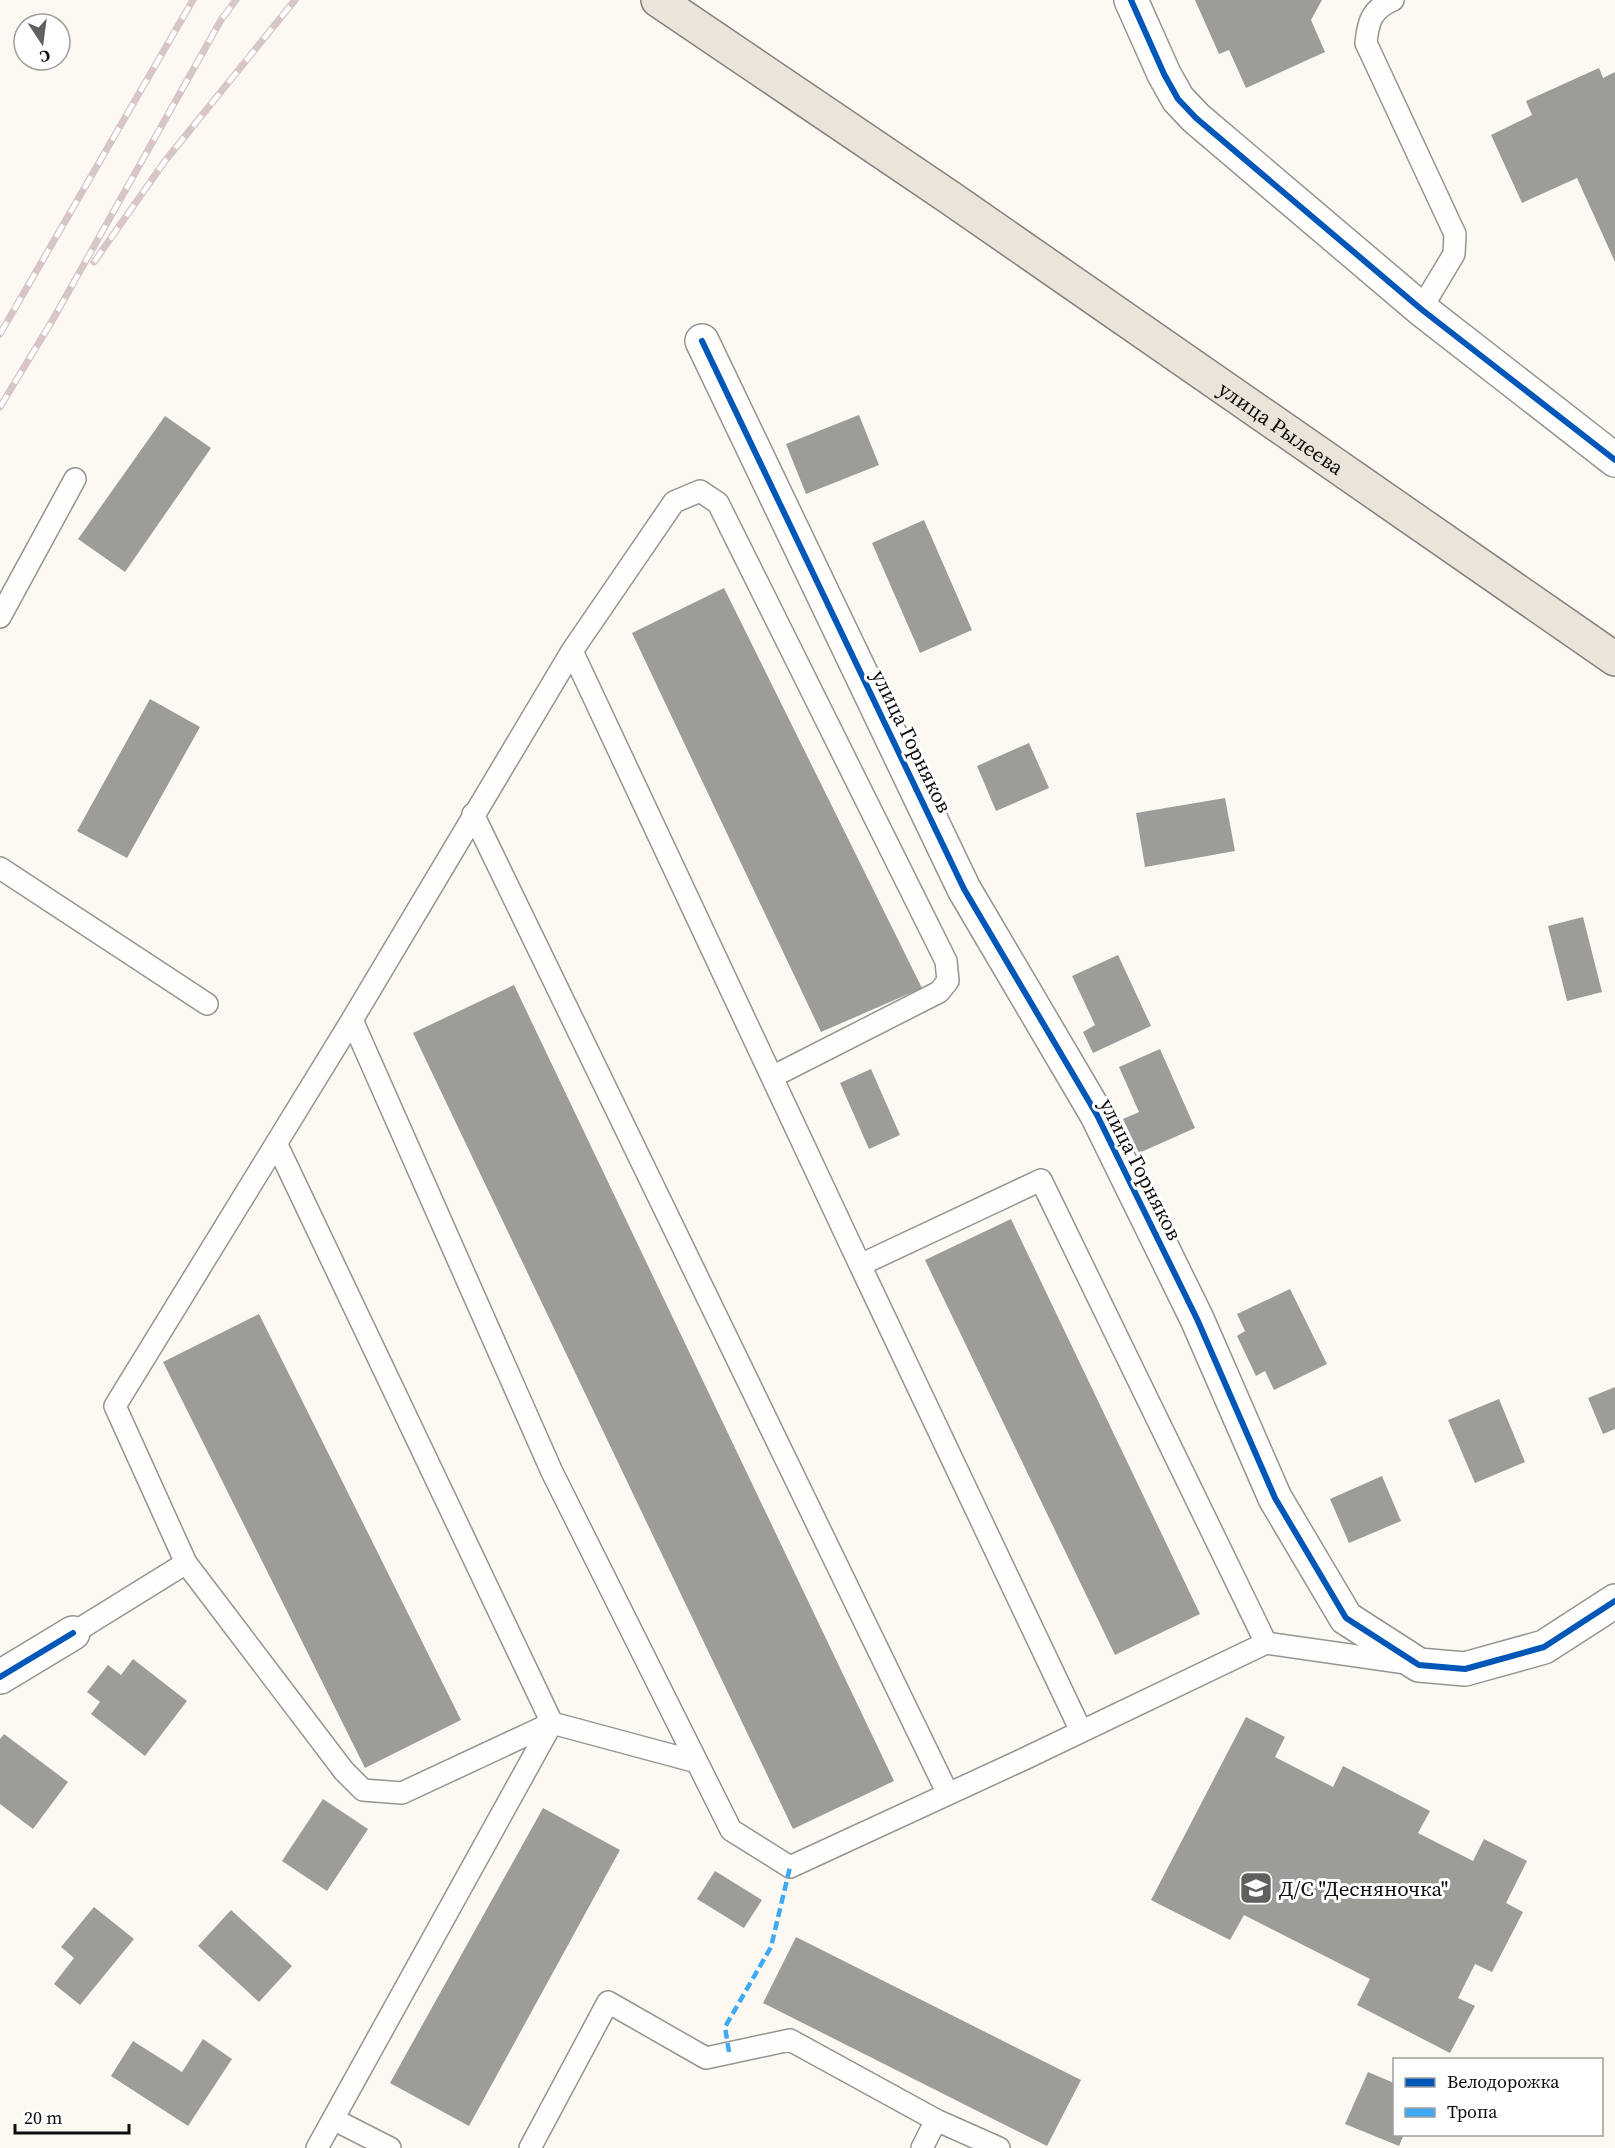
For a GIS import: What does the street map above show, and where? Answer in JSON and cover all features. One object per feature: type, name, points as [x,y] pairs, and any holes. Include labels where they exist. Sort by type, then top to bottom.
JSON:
[{"type":"main road","name":"улица Рылеева","points":[[658,0],[949,197],[1615,659]]},
{"type":"street","points":[[1131,0],[1164,74],[1178,99],[1190,112],[1421,309],[1615,460]]},
{"type":"street","name":"улица Горняков","points":[[702,341],[964,889],[1102,1126],[1197,1319],[1275,1498],[1346,1618],[1419,1665],[1465,1669],[1544,1647],[1615,1601]]},
{"type":"street","points":[[0,1677],[73,1633]]},
{"type":"lane","points":[[1393,0],[1380,6],[1368,24],[1366,43],[1455,234],[1454,254],[1421,309]]},
{"type":"lane","points":[[0,617],[75,479]]},
{"type":"lane","points":[[697,1762],[552,1723],[402,1793],[363,1790],[344,1771],[186,1563],[115,1406],[277,1145],[572,651],[674,502],[700,491],[718,503],[946,961],[948,981],[939,992],[772,1077]]},
{"type":"lane","points":[[572,651],[1081,1731]]},
{"type":"lane","points":[[473,814],[948,1794]]},
{"type":"lane","points":[[0,868],[207,1004]]},
{"type":"lane","points":[[352,1020],[552,1472],[731,1830],[790,1867],[1266,1642],[1419,1665]]},
{"type":"lane","points":[[277,1145],[552,1723]]},
{"type":"lane","points":[[860,1265],[1041,1180],[1266,1642]]},
{"type":"lane","points":[[73,1633],[186,1563]]},
{"type":"lane","points":[[317,2148],[552,1723]]},
{"type":"lane","points":[[530,2148],[608,2002],[706,2058],[790,2040],[936,2120],[999,2148]]},
{"type":"lane","points":[[333,2119],[390,2148]]},
{"type":"lane","points":[[922,2148],[936,2120]]},
{"type":"building","points":[[1195,0],[1322,0],[1311,20],[1325,52],[1246,88],[1229,50],[1219,54]]},
{"type":"building","points":[[1599,68],[1603,78],[1615,72],[1615,262],[1577,178],[1522,203],[1491,135],[1532,115],[1526,101]]},
{"type":"building","points":[[859,415],[879,465],[806,494],[786,444]]},
{"type":"building","points":[[165,416],[211,448],[125,572],[78,539]]},
{"type":"building","points":[[924,520],[972,630],[920,653],[872,543]]},
{"type":"building","points":[[724,588],[922,988],[821,1032],[632,633]]},
{"type":"building","points":[[150,699],[200,727],[127,858],[77,831]]},
{"type":"building","points":[[1029,743],[1049,788],[996,811],[977,766]]},
{"type":"building","points":[[1225,798],[1235,851],[1145,867],[1136,813]]},
{"type":"building","points":[[1583,917],[1602,992],[1567,1001],[1548,926]]},
{"type":"building","points":[[1118,955],[1151,1026],[1093,1053],[1083,1032],[1095,1025],[1072,976]]},
{"type":"building","points":[[514,985],[894,1781],[793,1829],[413,1033]]},
{"type":"building","points":[[1160,1049],[1195,1128],[1139,1153],[1123,1119],[1139,1112],[1119,1067]]},
{"type":"building","points":[[871,1069],[900,1135],[869,1149],[840,1083]]},
{"type":"building","points":[[1011,1219],[1200,1614],[1115,1655],[925,1260]]},
{"type":"building","points":[[1290,1289],[1327,1364],[1274,1390],[1265,1371],[1256,1376],[1237,1336],[1245,1331],[1237,1314]]},
{"type":"building","points":[[259,1314],[461,1720],[365,1768],[163,1362]]},
{"type":"building","points":[[1615,1387],[1615,1429],[1603,1434],[1588,1398]]},
{"type":"building","points":[[1499,1399],[1525,1462],[1475,1483],[1448,1420]]},
{"type":"building","points":[[1382,1476],[1401,1521],[1349,1543],[1330,1499]]},
{"type":"building","points":[[133,1659],[187,1701],[145,1756],[91,1714],[100,1702],[87,1692],[108,1665],[121,1675]]},
{"type":"building","points":[[1246,1717],[1285,1737],[1275,1757],[1333,1787],[1343,1766],[1430,1811],[1418,1833],[1473,1861],[1484,1839],[1527,1861],[1506,1903],[1523,1912],[1492,1972],[1475,1964],[1458,1998],[1475,2006],[1450,2053],[1357,2005],[1370,1979],[1244,1915],[1230,1940],[1151,1900]]},
{"type":"building","points":[[4,1734],[68,1782],[33,1829],[0,1804],[0,1739]]},
{"type":"building","points":[[323,1799],[368,1829],[327,1891],[282,1861]]},
{"type":"building","points":[[543,1808],[620,1850],[469,2126],[390,2083]]},
{"type":"building","points":[[715,1871],[762,1900],[744,1928],[697,1899]]},
{"type":"building","points":[[94,1907],[134,1939],[80,2005],[54,1984],[74,1958],[61,1947]]},
{"type":"building","points":[[231,1910],[292,1966],[259,2002],[198,1946]]},
{"type":"building","points":[[796,1937],[1081,2080],[1047,2146],[763,2003]]},
{"type":"building","points":[[203,2039],[232,2059],[188,2126],[111,2076],[133,2041],[182,2072]]},
{"type":"building","points":[[1368,2072],[1393,2083],[1393,2136],[1403,2136],[1399,2146],[1345,2124]]},
{"type":"railway","points":[[0,334],[193,0]]},
{"type":"railway","points":[[0,407],[52,321],[221,20],[236,0]]},
{"type":"railway","points":[[94,262],[165,161],[295,0]]},
{"type":"marked path","points":[[729,2052],[725,2027],[771,1947],[790,1867]]},
{"type":"cycle path","points":[[1131,0],[1164,74],[1178,99],[1196,118],[1421,309],[1615,460]]},
{"type":"cycle path","points":[[702,341],[964,889],[1097,1115],[1197,1319],[1275,1498],[1346,1618],[1419,1665],[1465,1669],[1544,1647],[1615,1601]]},
{"type":"cycle path","points":[[0,1677],[73,1633]]},
{"type":"place","name":"Д/С \"Десняночка\"","points":[[1256,1888]]}]
